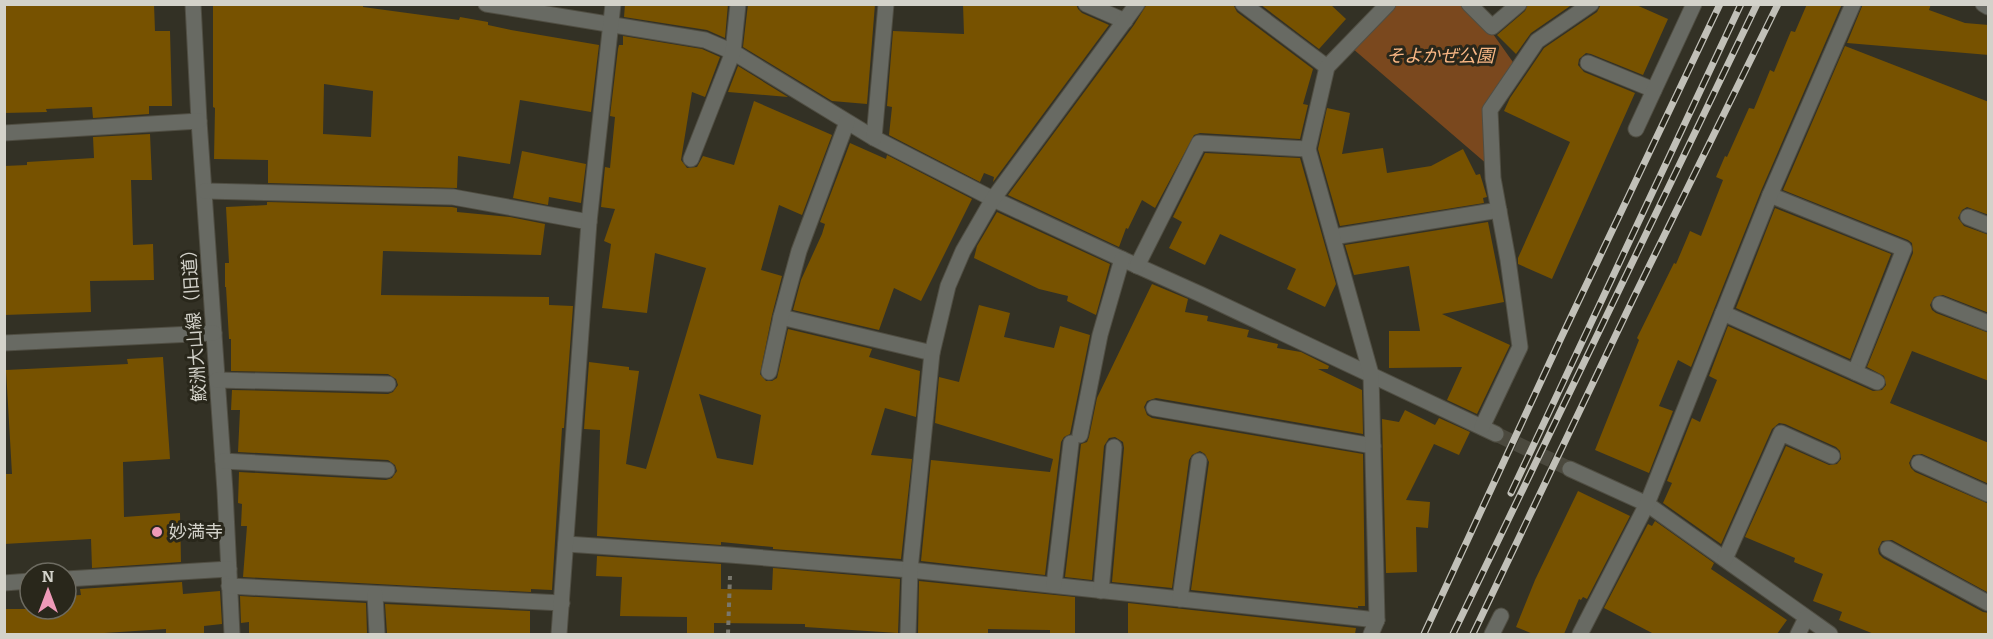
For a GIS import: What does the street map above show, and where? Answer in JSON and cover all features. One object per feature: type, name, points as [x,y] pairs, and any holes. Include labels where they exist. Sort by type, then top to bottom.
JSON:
[{"type":"street","name":"鮫洲大山線（旧道）","points":[[193,4],[199,121],[224,461],[232,634]]},
{"type":"street","points":[[486,4],[705,40],[733,51],[874,138],[993,199],[1489,431],[1520,347],[1508,260],[1493,178],[1490,110],[1537,41],[1591,4]]},
{"type":"street","points":[[560,634],[589,222],[613,4]]},
{"type":"street","points":[[691,159],[733,51],[738,4]]},
{"type":"street","points":[[874,138],[886,4]]},
{"type":"street","points":[[1086,4],[1125,21]]},
{"type":"street","points":[[908,634],[910,570],[932,353],[948,286],[963,251],[993,199],[1137,4]]},
{"type":"street","points":[[1243,4],[1327,67]]},
{"type":"street","points":[[1371,634],[1377,620],[1371,374],[1308,149],[1327,67],[1388,4]]},
{"type":"street","points":[[1469,4],[1492,27],[1519,4]]},
{"type":"street","points":[[1636,129],[1694,4]]},
{"type":"street","points":[[1580,634],[1647,504],[1770,195],[1853,4]]},
{"type":"street","points":[[1983,4],[1989,7]]},
{"type":"street","points":[[1588,63],[1654,90]]},
{"type":"street","points":[[4,133],[199,121]]},
{"type":"street","points":[[769,372],[799,251],[847,122]]},
{"type":"street","points":[[1137,266],[1199,142],[1308,149]]},
{"type":"street","points":[[205,191],[453,197],[589,222]]},
{"type":"street","points":[[1770,195],[1904,249],[1855,372]]},
{"type":"street","points":[[1333,237],[1499,210]]},
{"type":"street","points":[[1968,217],[1989,225]]},
{"type":"street","points":[[1054,585],[1075,439],[1100,335],[1122,260]]},
{"type":"street","points":[[1941,304],[1989,323]]},
{"type":"street","points":[[1723,312],[1877,382]]},
{"type":"street","points":[[781,317],[932,353]]},
{"type":"street","points":[[4,343],[214,333]]},
{"type":"street","points":[[217,380],[388,384]]},
{"type":"street","points":[[1154,408],[1373,446]]},
{"type":"street","points":[[1725,559],[1781,433],[1832,456]]},
{"type":"street","points":[[1101,591],[1114,447]]},
{"type":"street","points":[[1180,599],[1199,460]]},
{"type":"street","points":[[224,461],[387,470]]},
{"type":"street","points":[[1919,464],[1989,494]]},
{"type":"street","points":[[1570,469],[1647,504],[1830,634]]},
{"type":"street","points":[[566,544],[910,570],[1377,620]]},
{"type":"street","points":[[1888,549],[1989,603]]},
{"type":"street","points":[[78,578],[229,569]]},
{"type":"street","points":[[230,586],[562,603]]},
{"type":"street","points":[[375,594],[377,634]]},
{"type":"street","points":[[1492,634],[1501,616],[1505,634]]},
{"type":"street","points":[[1798,634],[1806,618]]},
{"type":"path","points":[[728,634],[730,555]]},
{"type":"green space","name":"そよかぜ公園","points":[[1396,5],[1461,5],[1493,34],[1515,65],[1485,109],[1488,165],[1352,48]]},
{"type":"building","points":[[4,4],[154,4],[155,31],[170,31],[172,106],[149,106],[149,114],[93,118],[92,107],[46,109],[47,112],[4,113]]},
{"type":"building","points":[[213,4],[363,4],[363,7],[459,20],[460,17],[488,22],[488,25],[511,30],[599,45],[591,112],[520,100],[510,164],[458,156],[457,188],[268,183],[268,160],[214,159],[215,108],[213,107]],"holes":[[[324,84],[373,91],[371,137],[323,134]]]},
{"type":"building","points":[[625,4],[728,4],[725,38],[707,30],[624,17]]},
{"type":"building","points":[[748,4],[875,4],[867,104],[832,101],[743,47]]},
{"type":"building","points":[[963,4],[1076,4],[1082,13],[1109,25],[993,182],[994,177],[984,173],[980,182],[889,135],[892,107],[887,106],[893,31],[964,34]]},
{"type":"building","points":[[1147,4],[1233,4],[1237,12],[1313,69],[1303,104],[1308,105],[1300,139],[1200,133],[1194,135],[1155,208],[1142,200],[1128,229],[1126,228],[1119,247],[1008,195],[1134,25]]},
{"type":"building","points":[[1260,4],[1330,4],[1346,19],[1319,49]]},
{"type":"building","points":[[1528,4],[1573,4],[1531,33],[1516,54],[1497,35],[1525,11]]},
{"type":"building","points":[[1601,4],[1634,4],[1668,19],[1643,75],[1591,54],[1586,53],[1579,59],[1578,65],[1584,72],[1635,93],[1552,279],[1518,264],[1518,258],[1570,142],[1504,111],[1510,98],[1544,48],[1597,12]]},
{"type":"building","points":[[1807,4],[1842,4],[1761,191],[1691,367],[1678,360],[1659,406],[1673,411],[1649,473],[1595,450],[1639,340],[1637,338],[1674,263],[1676,264],[1690,231],[1701,236],[1723,180],[1716,177],[1725,156],[1727,157],[1749,108],[1754,109],[1770,70],[1774,72],[1791,31],[1795,32]]},
{"type":"building","points":[[1863,4],[1931,4],[1929,10],[1965,23],[1989,25],[1989,55],[1847,43]]},
{"type":"building","points":[[623,36],[702,49],[720,57],[705,97],[692,92],[681,160],[687,168],[697,167],[703,156],[734,165],[754,101],[832,135],[802,215],[779,205],[761,270],[782,276],[760,374],[766,381],[777,378],[788,329],[872,349],[869,357],[920,371],[916,417],[885,408],[871,455],[912,459],[901,559],[773,549],[773,547],[721,542],[721,545],[597,536],[600,430],[584,429],[589,362],[629,367],[629,370],[639,371],[626,464],[646,469],[706,268],[655,253],[647,313],[602,308],[611,244],[604,241],[615,209],[601,207],[605,167],[610,168],[615,117],[610,116],[618,49],[619,45],[623,45]],"holes":[[[699,394],[761,415],[753,465],[717,458]]]},
{"type":"building","points":[[1845,46],[1989,102],[1989,215],[1967,207],[1962,210],[1958,218],[1964,226],[1989,235],[1989,313],[1943,295],[1934,297],[1930,305],[1936,313],[1989,333],[1989,381],[1912,351],[1890,403],[1989,443],[1989,484],[1922,454],[1913,455],[1909,463],[1915,472],[1989,504],[1989,589],[1987,592],[1892,540],[1882,541],[1878,549],[1883,558],[1983,612],[1989,613],[1989,634],[1874,634],[1839,620],[1842,612],[1813,601],[1823,574],[1794,562],[1795,558],[1745,537],[1786,446],[1829,465],[1837,464],[1841,459],[1840,451],[1836,447],[1785,424],[1779,423],[1772,429],[1721,544],[1663,503],[1672,483],[1667,481],[1692,418],[1700,422],[1717,380],[1709,376],[1728,326],[1873,391],[1882,390],[1886,385],[1884,376],[1867,367],[1913,253],[1912,243],[1783,190]]},
{"type":"building","points":[[738,66],[788,97],[728,92]]},
{"type":"building","points":[[1327,108],[1350,113],[1342,154],[1383,148],[1387,173],[1431,166],[1463,149],[1476,175],[1480,174],[1487,197],[1483,198],[1484,203],[1340,226],[1318,149]]},
{"type":"building","points":[[150,134],[152,180],[131,180],[133,245],[153,244],[154,280],[90,281],[91,312],[4,315],[4,166],[27,165],[27,162],[94,158],[93,137]]},
{"type":"building","points":[[850,143],[886,159],[887,155],[972,199],[921,301],[894,288],[879,330],[793,310],[801,280],[822,234],[825,224],[820,222]]},
{"type":"building","points":[[522,151],[586,164],[581,203],[549,197],[548,205],[513,198]]},
{"type":"building","points":[[1205,153],[1300,158],[1336,284],[1325,307],[1287,289],[1296,269],[1220,234],[1205,265],[1169,248],[1182,222],[1173,217]]},
{"type":"building","points":[[267,202],[452,207],[457,208],[457,212],[510,217],[545,224],[541,255],[383,251],[381,295],[549,297],[549,305],[573,306],[564,428],[562,428],[552,590],[531,589],[531,592],[243,577],[247,526],[241,526],[242,504],[238,503],[239,472],[386,480],[392,478],[397,471],[395,465],[388,460],[238,452],[240,410],[231,410],[232,390],[388,394],[393,392],[398,385],[396,379],[388,374],[231,371],[231,339],[229,339],[225,287],[225,263],[229,263],[226,207],[267,205]]},
{"type":"building","points":[[1775,208],[1891,254],[1850,359],[1736,308]]},
{"type":"building","points":[[997,212],[1110,264],[1096,315],[1067,301],[1068,296],[1039,289],[974,258],[977,246]]},
{"type":"building","points":[[1488,222],[1504,302],[1442,314],[1510,345],[1477,414],[1447,400],[1462,367],[1389,368],[1389,331],[1420,331],[1409,266],[1354,275],[1345,245]]},
{"type":"building","points":[[1152,284],[1188,299],[1185,312],[1208,316],[1207,321],[1249,330],[1247,337],[1278,344],[1277,348],[1301,352],[1329,366],[1328,369],[1318,369],[1362,390],[1363,434],[1156,398],[1147,401],[1144,407],[1147,415],[1152,418],[1363,454],[1365,606],[1358,606],[1358,608],[1191,590],[1209,462],[1205,454],[1200,451],[1192,455],[1189,460],[1172,588],[1112,582],[1124,448],[1123,442],[1115,437],[1109,438],[1104,446],[1092,580],[1065,577],[1081,444],[1087,442],[1097,398]]},
{"type":"building","points":[[979,305],[1010,313],[1004,337],[1054,348],[1060,326],[1090,335],[1070,434],[1061,442],[1045,575],[921,561],[931,460],[1050,472],[1053,459],[935,423],[939,377],[959,382]]},
{"type":"building","points":[[163,357],[170,459],[123,462],[124,517],[180,513],[181,562],[92,568],[91,539],[4,544],[4,474],[12,474],[6,370],[128,364],[127,359]]},
{"type":"building","points":[[1405,410],[1435,425],[1439,418],[1470,432],[1459,455],[1434,444],[1406,500],[1430,502],[1428,528],[1416,527],[1417,572],[1386,573],[1382,419],[1399,422]]},
{"type":"building","points":[[1578,491],[1630,516],[1587,599],[1583,597],[1579,599],[1564,634],[1533,634],[1516,627],[1535,580]]},
{"type":"building","points":[[1655,521],[1714,563],[1711,569],[1787,620],[1777,634],[1654,634],[1604,608],[1648,524],[1652,526]]},
{"type":"building","points":[[597,556],[721,564],[721,589],[772,590],[773,568],[900,579],[898,633],[805,627],[805,624],[714,623],[714,634],[687,634],[687,617],[620,616],[622,577],[596,576]]},
{"type":"building","points":[[919,581],[1075,597],[1075,634],[1050,634],[1050,630],[988,629],[988,634],[918,634]]},
{"type":"building","points":[[182,582],[183,594],[220,591],[222,624],[204,626],[204,634],[166,634],[166,629],[89,634],[4,634],[4,609],[18,609],[18,621],[78,621],[80,589]]},
{"type":"building","points":[[240,596],[366,603],[367,633],[249,634],[249,622],[241,623]]},
{"type":"building","points":[[1128,603],[1356,628],[1355,634],[1128,634]]},
{"type":"building","points":[[385,604],[530,611],[530,634],[387,633]]},
{"type":"tunnel","points":[[1496,434],[1570,469]]},
{"type":"railway","points":[[1424,634],[1561,338],[1720,4]]},
{"type":"railway","points":[[1511,493],[1741,4]]},
{"type":"railway","points":[[1453,634],[1757,4]]},
{"type":"railway","points":[[1473,634],[1634,297],[1778,4]]},
{"type":"place","name":"妙満寺","points":[[157,532]]}]
